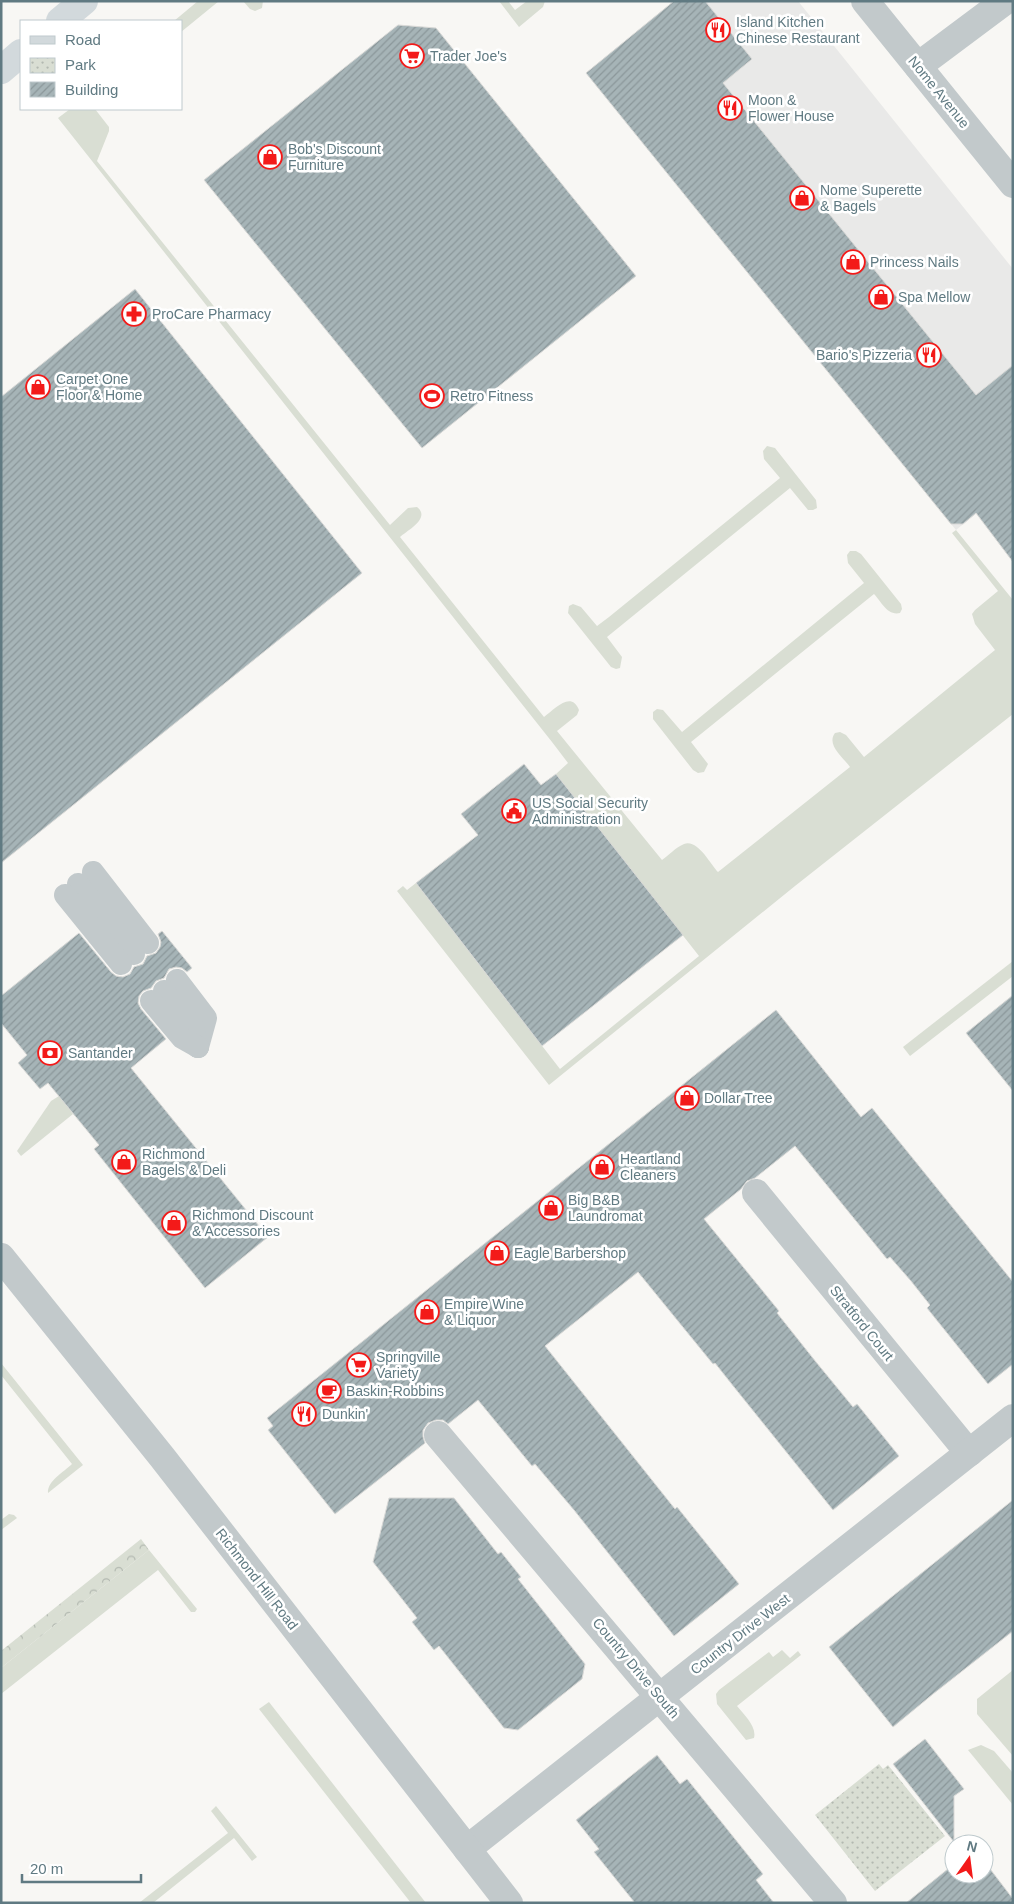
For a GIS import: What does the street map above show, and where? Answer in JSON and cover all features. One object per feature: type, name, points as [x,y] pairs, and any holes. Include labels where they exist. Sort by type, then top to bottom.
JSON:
[{"type":"main road","points":[[61,20],[84,1]]},
{"type":"main road","points":[[1,70],[20,54]]},
{"type":"street","name":"Nome Avenue","points":[[864,1],[1013,184]]},
{"type":"street","points":[[918,66],[1005,1]]},
{"type":"street","name":"Stratford Court","points":[[756,1193],[969,1453]]},
{"type":"street","name":"Richmond Hill Road","points":[[1,1258],[162,1457],[509,1903]]},
{"type":"street","name":"Country Drive West","points":[[467,1849],[1013,1418]]},
{"type":"street","name":"Country Drive South","points":[[438,1435],[833,1903]]},
{"type":"lane","points":[[79,884],[134,954],[79,884]]},
{"type":"lane","points":[[164,991],[206,1018],[198,1047],[182,1038],[164,991]]},
{"type":"shaded area","points":[[674,1],[798,1],[1013,269],[1013,484],[956,530],[586,73]]},
{"type":"green space","points":[[198,1],[219,1],[182,31],[182,20],[175,20]]},
{"type":"green space","points":[[243,1],[263,1],[262,8],[255,11],[250,9]]},
{"type":"green space","points":[[499,1],[508,1],[515,10],[527,1],[545,1],[543,7],[519,27]]},
{"type":"green space","points":[[69,110],[96,110],[109,127],[97,161],[390,525],[408,508],[417,507],[421,511],[417,524],[400,537],[544,717],[562,703],[572,702],[576,704],[579,710],[577,715],[557,731],[662,860],[681,845],[689,843],[703,853],[718,872],[850,767],[834,746],[833,737],[835,733],[840,732],[846,735],[864,757],[995,650],[975,624],[972,614],[998,591],[952,533],[956,530],[1013,600],[1013,714],[795,886],[549,1085],[397,891],[403,886],[407,890],[416,883],[560,1069],[699,956],[556,774],[568,763],[552,742],[58,118]]},
{"type":"green space","points":[[767,446],[775,448],[816,500],[817,508],[808,510],[790,488],[607,637],[622,657],[620,668],[611,667],[568,613],[569,606],[573,604],[581,607],[597,626],[609,617],[780,478],[764,459],[763,451]]},
{"type":"green space","points":[[850,551],[856,551],[861,554],[901,604],[902,609],[900,613],[888,610],[874,594],[691,742],[708,764],[704,772],[698,773],[693,770],[653,719],[653,712],[657,709],[663,710],[682,732],[864,583],[848,563],[847,555]]},
{"type":"green space","points":[[1013,961],[1013,976],[910,1056],[903,1047]]},
{"type":"green space","points":[[59,1096],[73,1114],[21,1156],[17,1151],[51,1101]]},
{"type":"green space","points":[[1,1363],[83,1465],[48,1493],[48,1489],[53,1481],[72,1464],[1,1375]]},
{"type":"green space","points":[[9,1514],[17,1518],[1,1530],[1,1520]]},
{"type":"green space","points":[[141,1539],[149,1550],[1,1668],[1,1651]]},
{"type":"green space","points":[[149,1550],[197,1609],[195,1612],[191,1612],[158,1570],[1,1694],[1,1668]]},
{"type":"green space","points":[[782,1650],[790,1658],[798,1651],[801,1655],[737,1706],[754,1729],[754,1738],[746,1740],[717,1704],[716,1694],[769,1652],[773,1657]]},
{"type":"green space","points":[[1013,1670],[1013,1756],[977,1714],[977,1699]]},
{"type":"green space","points":[[269,1702],[426,1903],[411,1903],[259,1709]]},
{"type":"green space","points":[[981,1745],[994,1751],[1013,1773],[1013,1805],[968,1750]]},
{"type":"green space","points":[[879,1764],[883,1769],[888,1765],[944,1837],[875,1891],[815,1815]]},
{"type":"green space","points":[[216,1806],[257,1857],[252,1861],[234,1838],[153,1903],[139,1903],[228,1833],[211,1811]]},
{"type":"building","points":[[674,1],[705,1],[752,59],[723,83],[976,395],[1013,365],[1013,562],[976,513],[963,524],[951,524],[586,73]]},
{"type":"building","points":[[398,25],[436,28],[636,276],[422,448],[204,180]]},
{"type":"building","points":[[135,289],[362,573],[1,863],[1,397]]},
{"type":"building","points":[[524,764],[541,785],[556,774],[683,935],[542,1046],[416,883],[478,835],[461,814]]},
{"type":"building","points":[[162,931],[192,968],[187,972],[182,968],[176,967],[169,969],[164,978],[156,981],[151,988],[143,991],[139,996],[138,1003],[141,1009],[166,1039],[131,1068],[268,1237],[205,1288],[94,1149],[99,1145],[48,1083],[40,1089],[18,1063],[27,1055],[1,1023],[1,996],[79,933],[111,972],[116,976],[123,977],[130,974],[134,967],[143,964],[147,956],[156,953],[161,942],[158,934]]},
{"type":"building","points":[[1013,995],[1013,1091],[966,1033]]},
{"type":"building","points":[[776,1010],[861,1117],[872,1108],[1013,1282],[1013,1364],[988,1384],[927,1308],[930,1305],[911,1281],[890,1257],[887,1259],[795,1146],[755,1178],[747,1181],[741,1189],[704,1219],[779,1311],[777,1313],[853,1407],[857,1404],[899,1456],[833,1510],[715,1363],[713,1364],[638,1272],[545,1346],[675,1509],[677,1507],[739,1584],[674,1636],[574,1510],[535,1464],[532,1466],[478,1400],[448,1424],[443,1420],[428,1423],[423,1430],[425,1443],[335,1514],[268,1430],[273,1426],[267,1418]]},
{"type":"building","points":[[389,1498],[454,1498],[498,1554],[501,1552],[521,1577],[518,1579],[585,1664],[582,1679],[518,1730],[504,1728],[439,1646],[434,1650],[412,1622],[417,1618],[373,1562]]},
{"type":"building","points":[[1013,1500],[1013,1631],[893,1727],[829,1647]]},
{"type":"building","points":[[925,1739],[964,1789],[954,1796],[954,1834],[948,1834],[893,1764]]},
{"type":"building","points":[[657,1755],[680,1784],[687,1779],[763,1874],[756,1880],[774,1903],[635,1903],[594,1852],[599,1849],[576,1820]]},
{"type":"building","points":[[944,1872],[944,1884],[994,1884],[994,1874],[1013,1899],[1013,1903],[906,1903]]},
{"type":"place","name":"Island Kitchen Chinese Restaurant","points":[[718,30]]},
{"type":"place","name":"Trader Joe's","points":[[412,56]]},
{"type":"place","name":"Moon & Flower House","points":[[730,108]]},
{"type":"place","name":"Bob's Discount Furniture","points":[[270,157]]},
{"type":"place","name":"Nome Superette & Bagels","points":[[802,198]]},
{"type":"place","name":"Princess Nails","points":[[853,262]]},
{"type":"place","name":"Spa Mellow","points":[[881,297]]},
{"type":"place","name":"ProCare Pharmacy","points":[[134,314]]},
{"type":"place","name":"Bario's Pizzeria","points":[[929,355]]},
{"type":"place","name":"Carpet One Floor & Home","points":[[38,387]]},
{"type":"place","name":"Retro Fitness","points":[[432,396]]},
{"type":"place","name":"US Social Security Administration","points":[[514,811]]},
{"type":"place","name":"Santander","points":[[50,1053]]},
{"type":"place","name":"Dollar Tree","points":[[687,1098]]},
{"type":"place","name":"Richmond Bagels & Deli","points":[[124,1162]]},
{"type":"place","name":"Heartland Cleaners","points":[[602,1167]]},
{"type":"place","name":"Big B&B Laundromat","points":[[551,1208]]},
{"type":"place","name":"Richmond Discount & Accessories","points":[[174,1223]]},
{"type":"place","name":"Eagle Barbershop","points":[[497,1253]]},
{"type":"place","name":"Empire Wine & Liquor","points":[[427,1312]]},
{"type":"place","name":"Springville Variety","points":[[359,1365]]},
{"type":"place","name":"Baskin-Robbins","points":[[329,1391]]},
{"type":"place","name":"Dunkin'","points":[[304,1414]]}]
